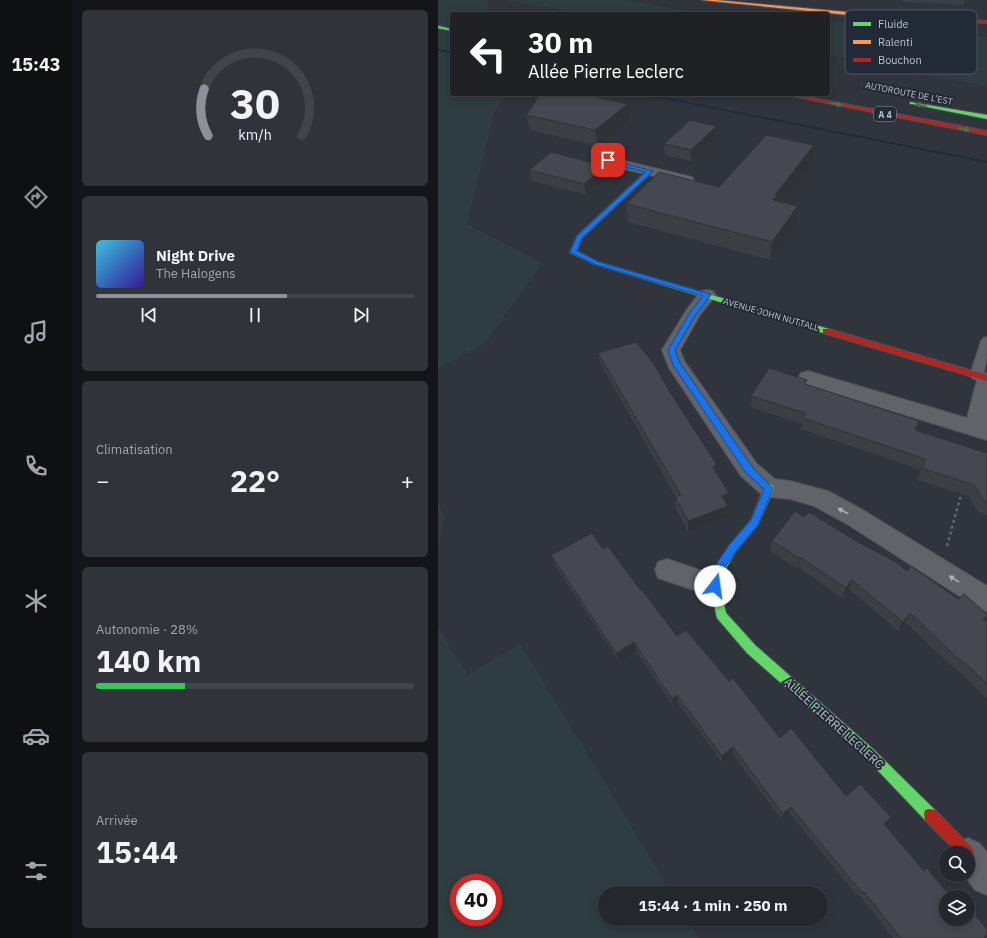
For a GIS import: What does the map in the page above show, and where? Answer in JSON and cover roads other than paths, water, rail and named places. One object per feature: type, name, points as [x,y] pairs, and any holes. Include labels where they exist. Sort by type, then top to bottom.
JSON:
[{"type":"main road","points":[[704,0],[821,12]]},
{"type":"main road","points":[[830,13],[845,14]]},
{"type":"main road","points":[[977,21],[987,22]]},
{"type":"main road","points":[[438,27],[450,30]]},
{"type":"main road","name":"A 4","points":[[794,96],[987,133]]},
{"type":"main road","name":"AUTOROUTE DE L’EST","points":[[904,102],[987,117]]},
{"type":"main road","name":"AVENUE JOHN NUTTALL","points":[[650,171],[579,237],[574,252],[596,263],[984,378]]},
{"type":"main road","name":"ALLÉE PIERRE LECLERC","points":[[769,488],[755,522],[733,548],[721,566],[715,586],[721,615],[751,649],[869,753],[959,846]]},
{"type":"street","points":[[608,160],[699,183]]},
{"type":"street","points":[[707,295],[693,313],[671,350],[676,363],[749,470],[769,488],[790,490],[820,498],[855,517],[987,600]]},
{"type":"street","points":[[808,378],[981,430],[984,378]]},
{"type":"street","points":[[667,570],[715,586]]},
{"type":"street","name":"ALLÉE PIERRE LECLERC","points":[[975,864],[987,878]]},
{"type":"lane","points":[[984,378],[987,341]]},
{"type":"waterway","points":[[438,50],[450,53]]},
{"type":"waterway","points":[[651,96],[987,162]]}]
